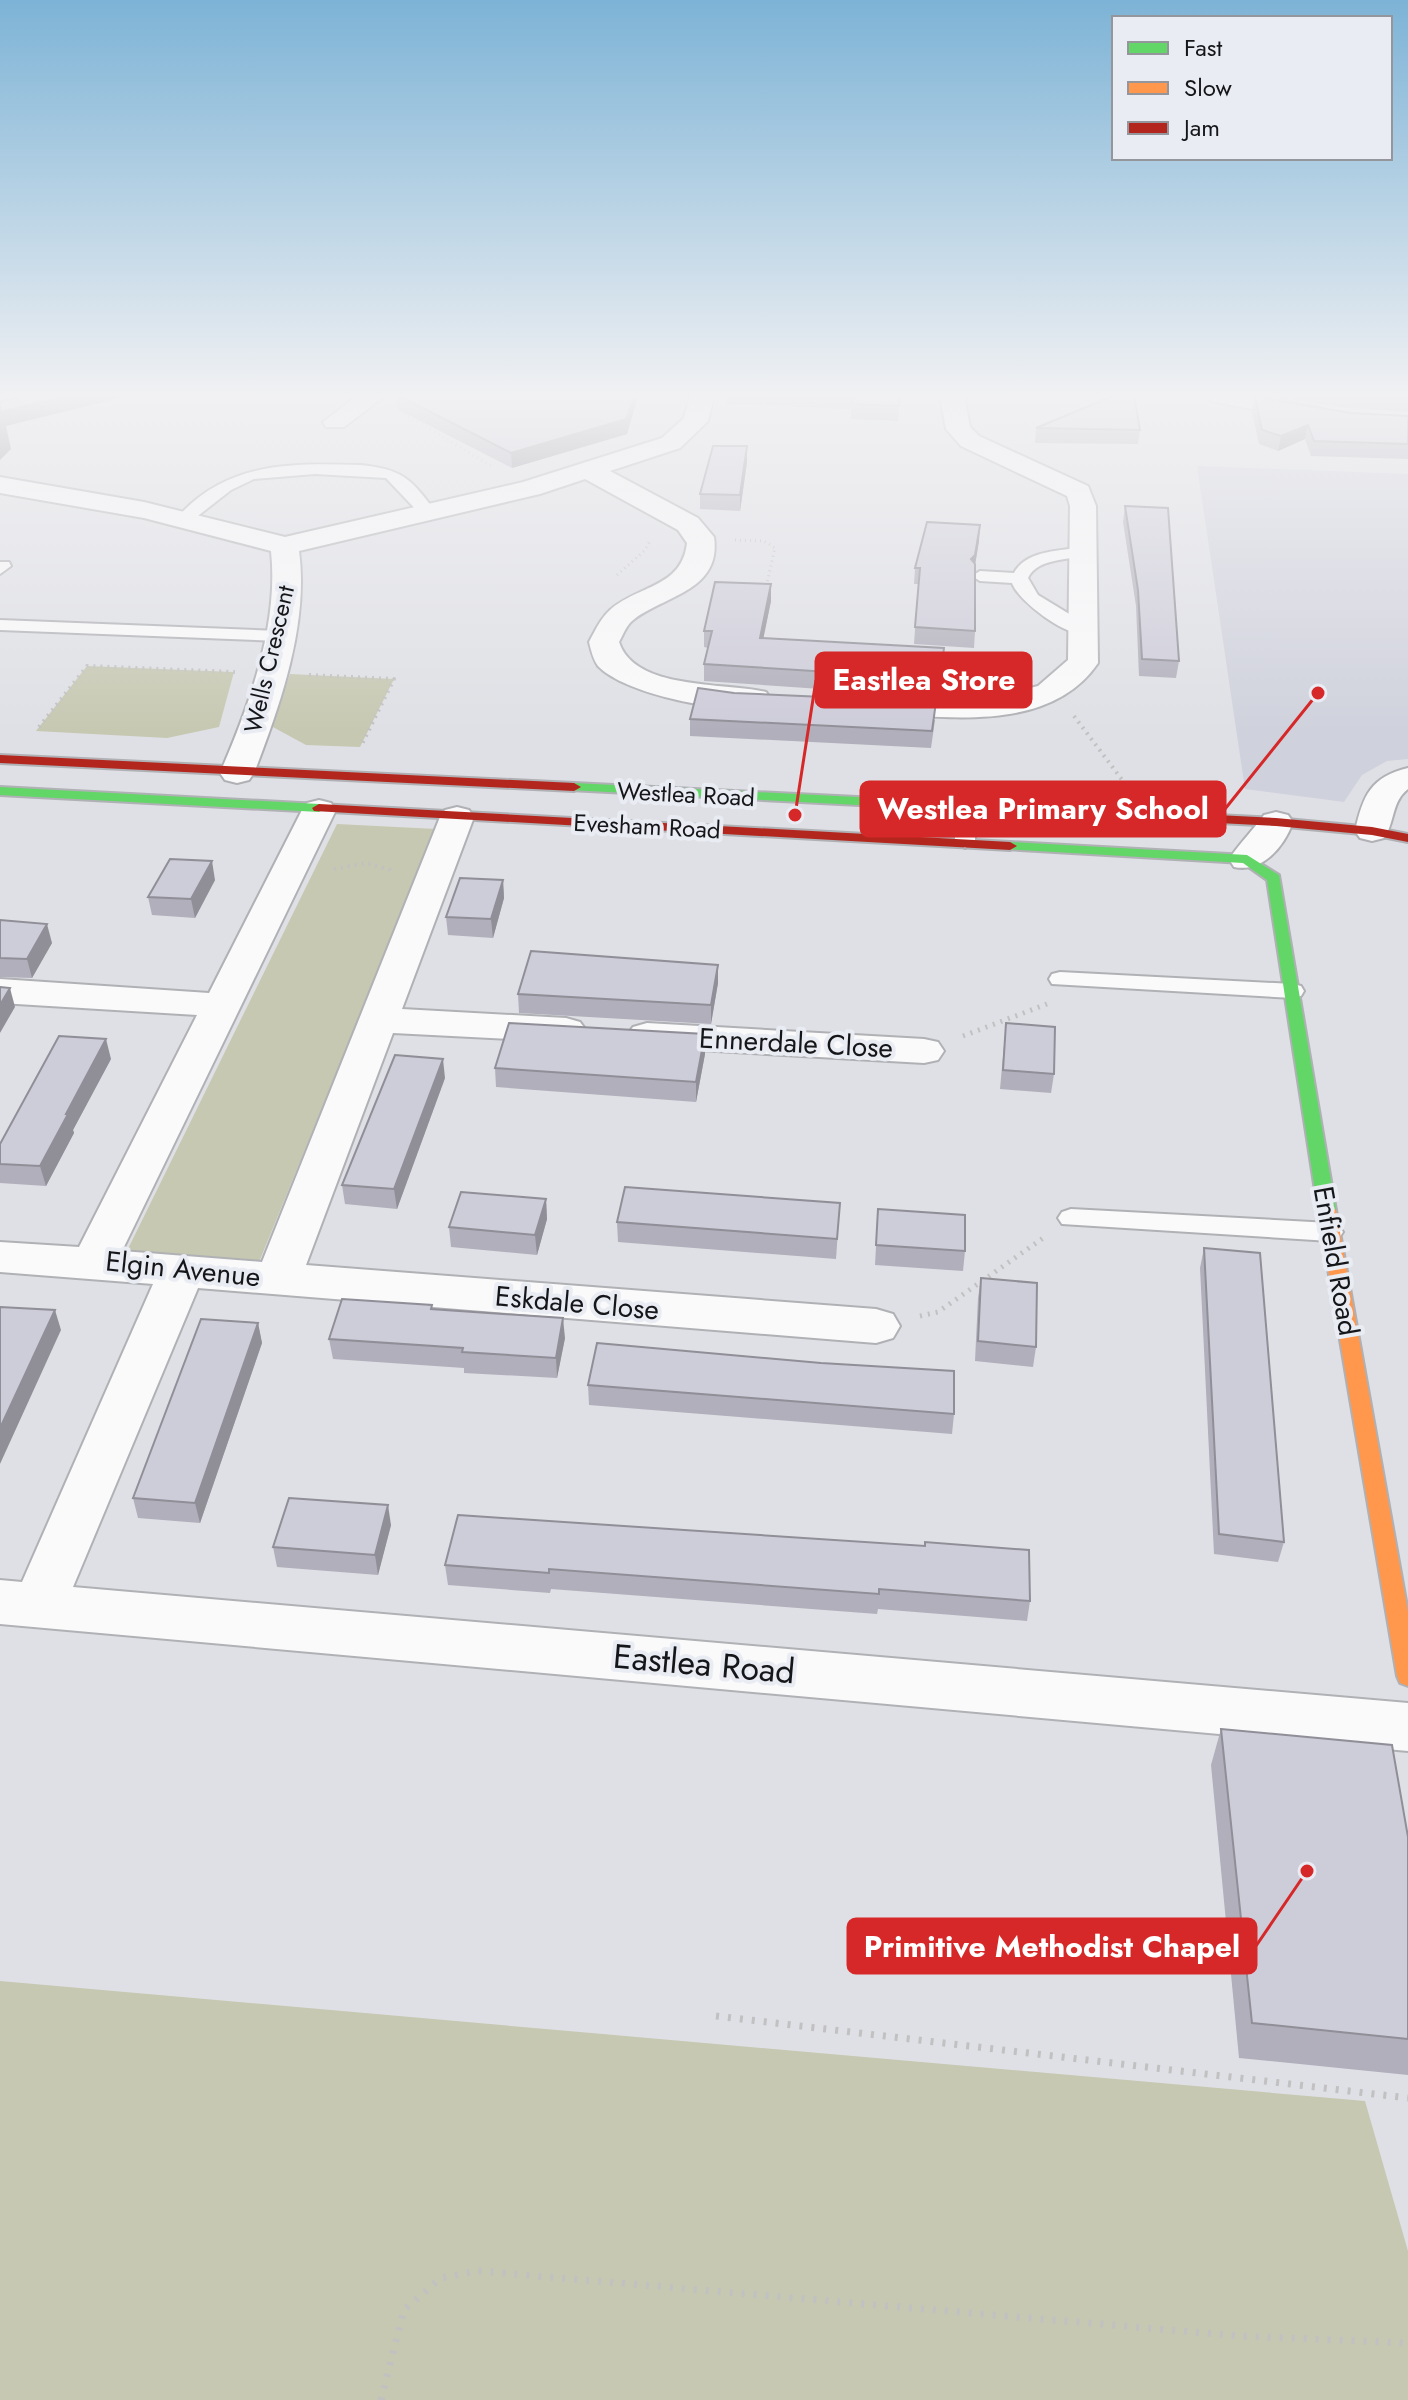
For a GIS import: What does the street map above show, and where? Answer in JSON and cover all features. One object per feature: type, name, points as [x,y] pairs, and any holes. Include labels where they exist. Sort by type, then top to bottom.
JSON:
[{"type":"street","name":"Wells Crescent","points":[[134,508],[284,546],[289,563],[279,636],[259,719],[237,773]]},
{"type":"street","points":[[284,546],[456,508]]},
{"type":"street","points":[[658,508],[688,524],[699,534],[702,546],[687,579],[645,600],[615,622],[606,635],[605,652],[615,666],[635,677],[690,692],[781,700]]},
{"type":"street","points":[[844,703],[986,709],[1049,693],[1083,663],[1083,508]]},
{"type":"street","name":"Westlea Road","points":[[0,759],[1276,822],[1372,831],[1408,838]]},
{"type":"street","points":[[1372,831],[1386,788],[1397,779],[1408,778]]},
{"type":"street","name":"Evesham Road","points":[[0,791],[1247,859]]},
{"type":"street","name":"Elgin Avenue","points":[[319,810],[93,1264],[278,1279],[381,1020],[457,817]]},
{"type":"street","points":[[1247,859],[1272,832],[1276,822]]},
{"type":"street","name":"Enfield Road","points":[[1247,859],[1274,878],[1330,1232],[1408,1676]]},
{"type":"street","points":[[0,991],[220,1005]]},
{"type":"street","name":"Ennerdale Close","points":[[381,1020],[924,1051]]},
{"type":"street","points":[[0,1257],[93,1264]]},
{"type":"street","points":[[19,1603],[182,1271]]},
{"type":"street","name":"Eskdale Close","points":[[278,1279],[876,1326]]},
{"type":"street","name":"Eastlea Road","points":[[19,1603],[1408,1727]]},
{"type":"lane","points":[[184,519],[200,508]]},
{"type":"lane","points":[[424,508],[430,515]]},
{"type":"lane","points":[[1083,552],[1041,560],[1021,572],[1018,578],[1020,587],[1043,608],[1083,630]]},
{"type":"lane","points":[[980,576],[1018,578]]},
{"type":"lane","points":[[0,625],[279,636]]},
{"type":"lane","points":[[965,808],[965,842]]},
{"type":"lane","points":[[1060,979],[1293,991]]},
{"type":"lane","points":[[1071,1218],[1330,1232]]},
{"type":"path","points":[[36,731],[87,666],[394,679],[360,747]]},
{"type":"path","points":[[1049,693],[1085,727],[1126,785]]},
{"type":"path","points":[[273,902],[301,903],[325,872],[366,863],[390,870],[404,894],[398,911],[421,912]]},
{"type":"path","points":[[924,1051],[1074,993],[1089,980]]},
{"type":"path","points":[[876,1326],[938,1312],[1071,1218]]},
{"type":"path","points":[[716,2016],[1408,2098]]},
{"type":"path","points":[[381,2400],[404,2310],[441,2278],[478,2271],[1240,2336],[1408,2343]]},
{"type":"shaded area","points":[[1203,508],[1408,508],[1408,759],[1387,761],[1362,775],[1344,802],[1245,789]]},
{"type":"green space","points":[[87,666],[234,672],[219,727],[167,738],[36,731]]},
{"type":"green space","points":[[290,674],[394,679],[360,747],[306,745],[271,726]]},
{"type":"green space","points":[[337,824],[436,829],[257,1267],[124,1257]]},
{"type":"green space","points":[[0,1981],[1365,2101],[1408,2251],[1408,2400],[0,2400]]},
{"type":"building","points":[[1125,508],[1168,508],[1179,661],[1142,659],[1138,590]]},
{"type":"building","points":[[927,522],[980,525],[975,555],[971,559],[975,564],[975,631],[915,627],[920,568],[915,568]]},
{"type":"building","points":[[715,582],[771,584],[760,638],[944,648],[940,679],[704,664],[712,631],[704,631]]},
{"type":"building","points":[[698,688],[734,693],[936,702],[932,731],[690,719]]},
{"type":"building","points":[[170,859],[212,861],[191,899],[148,897]]},
{"type":"building","points":[[460,878],[503,880],[491,919],[446,917]]},
{"type":"building","points":[[0,920],[47,924],[27,959],[0,958]]},
{"type":"building","points":[[531,951],[718,965],[711,1005],[518,994]]},
{"type":"building","points":[[0,987],[10,988],[0,1005]]},
{"type":"building","points":[[509,1023],[705,1034],[696,1082],[495,1068]]},
{"type":"building","points":[[1006,1023],[1055,1027],[1054,1074],[1003,1070]]},
{"type":"building","points":[[59,1036],[106,1039],[40,1166],[0,1164],[0,1144]]},
{"type":"building","points":[[395,1055],[443,1059],[394,1189],[342,1185]]},
{"type":"building","points":[[625,1187],[840,1203],[837,1239],[617,1222]]},
{"type":"building","points":[[461,1192],[546,1199],[535,1235],[449,1227]]},
{"type":"building","points":[[878,1209],[965,1215],[965,1251],[876,1245]]},
{"type":"building","points":[[1204,1248],[1260,1253],[1284,1542],[1219,1534]]},
{"type":"building","points":[[981,1278],[1037,1283],[1036,1347],[978,1341]]},
{"type":"building","points":[[342,1299],[563,1318],[556,1358],[329,1339]]},
{"type":"building","points":[[0,1307],[55,1310],[0,1428]]},
{"type":"building","points":[[201,1319],[258,1323],[195,1503],[133,1498]]},
{"type":"building","points":[[597,1343],[821,1363],[954,1371],[954,1414],[588,1385]]},
{"type":"building","points":[[289,1498],[388,1505],[375,1555],[273,1547]]},
{"type":"building","points":[[458,1515],[1029,1550],[1030,1601],[879,1589],[879,1594],[549,1569],[549,1573],[445,1565]]},
{"type":"building","points":[[1221,1729],[1392,1745],[1408,1837],[1408,2039],[1252,2023]]},
{"type":"traffic: fast","points":[[574,787],[917,804]]},
{"type":"traffic: fast","points":[[0,791],[319,808]]},
{"type":"traffic: fast","points":[[1010,846],[1247,859],[1274,878],[1327,1210]]},
{"type":"traffic: slow","points":[[1327,1210],[1408,1676]]},
{"type":"traffic: jam","points":[[0,759],[574,787]]},
{"type":"traffic: jam","points":[[917,804],[1276,822],[1372,831],[1408,838]]},
{"type":"traffic: jam","points":[[319,808],[1010,846]]},
{"type":"place","name":"Westlea Primary School","points":[[1318,693]]},
{"type":"place","name":"Eastlea Store","points":[[795,815]]},
{"type":"place","name":"Primitive Methodist Chapel","points":[[1307,1871]]}]
